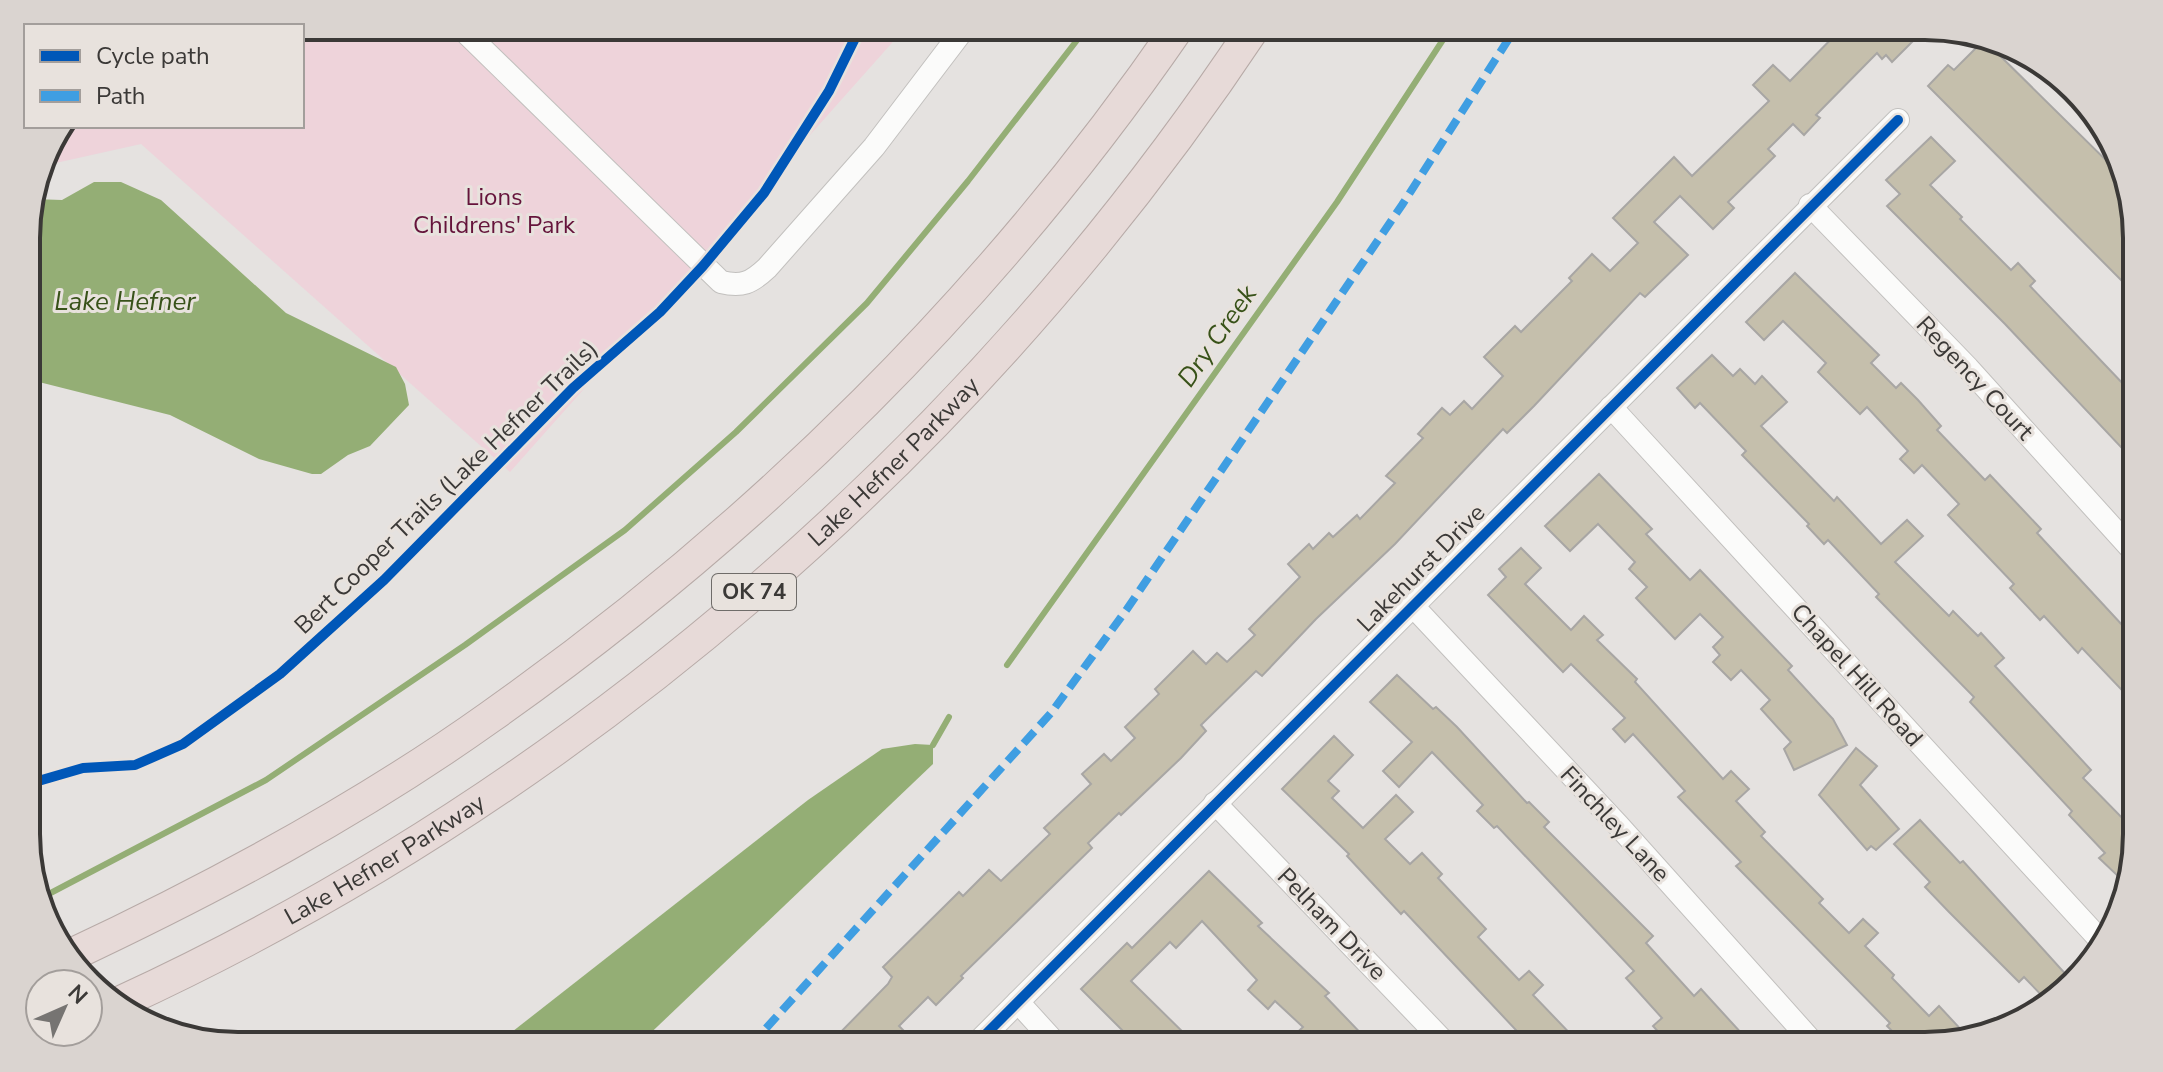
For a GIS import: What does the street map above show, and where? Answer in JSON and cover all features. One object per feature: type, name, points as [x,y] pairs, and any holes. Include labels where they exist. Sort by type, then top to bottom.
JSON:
[{"type":"highway","name":"OK 74","points":[[79,951],[246,868],[397,778],[488,718],[654,594],[784,482],[919,348],[1030,223],[1169,40]]},
{"type":"highway","name":"Lake Hefner Parkway","points":[[128,999],[320,898],[456,816],[634,690],[761,587],[837,518],[951,406],[1059,287],[1163,158],[1245,40]]},
{"type":"street","points":[[473,40],[721,282],[739,286],[754,280],[767,268],[874,147],[955,40]]},
{"type":"street","name":"Lakehurst Drive","points":[[988,1032],[1898,120]]},
{"type":"street","name":"Regency Court","points":[[1810,205],[1968,368],[2123,540]]},
{"type":"street","name":"Chapel Hill Road","points":[[1611,407],[2095,935]]},
{"type":"street","name":"Finchley Lane","points":[[1412,605],[1618,825],[1803,1032]]},
{"type":"street","name":"Pelham Drive","points":[[1215,803],[1435,1032]]},
{"type":"street","points":[[1018,1002],[1045,1032]]},
{"type":"green space","name":"Lions Childrens' Park","points":[[304,40],[895,40],[510,472],[141,144],[55,163],[74,128],[304,128]]},
{"type":"water","name":"Lake Hefner","points":[[94,182],[121,182],[161,200],[286,313],[396,367],[405,384],[409,405],[370,446],[348,455],[321,474],[312,474],[259,459],[170,415],[40,382],[40,225],[44,199],[62,200]]},
{"type":"water","points":[[915,744],[933,745],[933,764],[652,1032],[512,1032],[808,800],[882,749]]},
{"type":"building","points":[[1830,40],[1914,40],[1892,62],[1886,55],[1882,59],[1877,53],[1816,115],[1820,118],[1804,135],[1793,124],[1768,149],[1775,156],[1728,202],[1734,208],[1713,229],[1680,196],[1654,222],[1688,255],[1645,297],[1640,293],[1534,406],[1507,433],[1503,429],[1395,544],[1316,619],[1262,676],[1256,671],[1201,725],[1206,731],[1181,758],[1088,843],[1092,848],[961,976],[963,978],[936,1005],[928,997],[899,1026],[905,1032],[841,1032],[888,984],[892,977],[883,967],[959,892],[963,896],[989,870],[1001,881],[1050,834],[1044,828],[1091,784],[1082,774],[1104,754],[1111,761],[1135,738],[1125,727],[1159,694],[1155,689],[1193,651],[1206,664],[1217,653],[1227,662],[1255,635],[1249,629],[1300,577],[1288,564],[1309,544],[1313,549],[1329,533],[1333,537],[1357,515],[1360,519],[1395,483],[1386,476],[1423,438],[1418,434],[1442,408],[1450,415],[1464,401],[1472,409],[1503,376],[1484,357],[1515,326],[1521,332],[1572,281],[1569,278],[1592,254],[1610,271],[1638,243],[1613,218],[1674,157],[1692,176],[1769,101],[1753,85],[1773,65],[1790,81]]},
{"type":"building","points":[[1976,48],[2000,55],[2108,162],[2121,213],[2123,282],[1928,86],[1948,65],[1954,70]]},
{"type":"building","points":[[1931,137],[1955,161],[1930,185],[2011,270],[2018,263],[2035,281],[2030,286],[2123,384],[2123,449],[2005,324],[1887,206],[1900,194],[1886,180]]},
{"type":"building","points":[[1795,273],[1879,355],[1871,363],[1896,388],[1901,383],[1918,400],[1941,426],[1937,430],[1985,480],[1990,475],[2041,529],[2037,533],[2123,626],[2123,691],[2082,648],[2078,653],[2044,616],[2040,620],[2010,588],[2014,584],[1948,515],[1959,504],[1922,465],[1914,473],[1900,459],[1908,451],[1867,407],[1860,414],[1818,372],[1826,363],[1783,321],[1764,340],[1746,322]]},
{"type":"building","points":[[1712,355],[1733,376],[1740,369],[1755,384],[1762,376],[1787,402],[1761,426],[1834,501],[1837,497],[1881,544],[1907,520],[1923,536],[1895,562],[1949,616],[1953,611],[1978,636],[1981,633],[2004,658],[1995,666],[2091,770],[2083,778],[2123,819],[2118,876],[2099,858],[2105,853],[2069,815],[2072,811],[1970,702],[1974,697],[1876,597],[1879,594],[1828,540],[1824,544],[1807,526],[1809,524],[1742,455],[1746,451],[1700,403],[1695,408],[1677,388]]},
{"type":"building","points":[[1599,474],[1652,529],[1646,534],[1690,580],[1700,570],[1792,666],[1788,670],[1833,719],[1847,745],[1794,770],[1784,749],[1791,742],[1761,709],[1770,700],[1741,670],[1731,680],[1713,662],[1720,655],[1713,647],[1723,637],[1700,614],[1675,639],[1636,598],[1647,587],[1629,569],[1635,562],[1598,524],[1570,551],[1545,526]]},
{"type":"building","points":[[1521,548],[1541,568],[1525,584],[1571,630],[1584,616],[1603,635],[1597,640],[1637,679],[1635,682],[1723,779],[1731,771],[1749,789],[1736,801],[1765,832],[1761,836],[1823,899],[1819,903],[1849,933],[1863,919],[1878,933],[1865,946],[1894,975],[1892,978],[1929,1016],[1939,1006],[1960,1028],[1893,1032],[1887,1026],[1890,1023],[1736,866],[1741,862],[1678,797],[1685,791],[1633,734],[1625,742],[1613,729],[1625,718],[1571,664],[1563,672],[1488,595],[1506,577],[1499,569]]},
{"type":"building","points":[[1397,675],[1433,709],[1436,707],[1549,822],[1544,827],[1653,936],[1646,943],[1694,996],[1701,989],[1740,1032],[1658,1032],[1653,1026],[1662,1018],[1626,978],[1634,971],[1497,826],[1494,828],[1477,811],[1483,805],[1432,752],[1399,787],[1383,771],[1412,742],[1370,702]]},
{"type":"building","points":[[1334,736],[1353,755],[1328,781],[1339,791],[1332,798],[1363,828],[1396,795],[1413,812],[1385,839],[1410,864],[1422,853],[1442,874],[1438,878],[1486,929],[1478,937],[1519,980],[1529,971],[1543,985],[1533,995],[1569,1032],[1518,1032],[1404,911],[1401,914],[1347,856],[1349,854],[1282,789]]},
{"type":"building","points":[[1856,748],[1877,766],[1860,785],[1899,829],[1876,850],[1871,846],[1867,850],[1819,795]]},
{"type":"building","points":[[1920,820],[1960,863],[1963,861],[2065,973],[2041,994],[2024,977],[2019,982],[1925,887],[1930,882],[1894,844]]},
{"type":"building","points":[[1209,871],[1262,923],[1258,926],[1329,993],[1325,996],[1360,1032],[1298,1032],[1303,1027],[1275,1001],[1268,1009],[1248,990],[1257,980],[1202,921],[1176,948],[1170,942],[1131,981],[1183,1032],[1124,1032],[1081,989],[1127,943],[1132,948]]},
{"type":"waterway","points":[[50,893],[266,780],[465,645],[625,530],[736,432],[867,303],[968,181],[1077,40]]},
{"type":"waterway","name":"Dry Creek","points":[[1007,665],[1337,202],[1443,40]]},
{"type":"waterway","name":"Dry Creek","points":[[933,745],[949,717]]},
{"type":"marked path","points":[[763,1032],[1051,713],[1127,609],[1402,205],[1508,40]]},
{"type":"cycle path","name":"Bert Cooper Trails (Lake Hefner Trails)","points":[[40,781],[83,768],[135,765],[183,744],[280,674],[384,580],[573,388],[660,312],[703,266],[764,193],[829,91],[854,40]]},
{"type":"cycle path","points":[[988,1032],[1898,120]]}]
